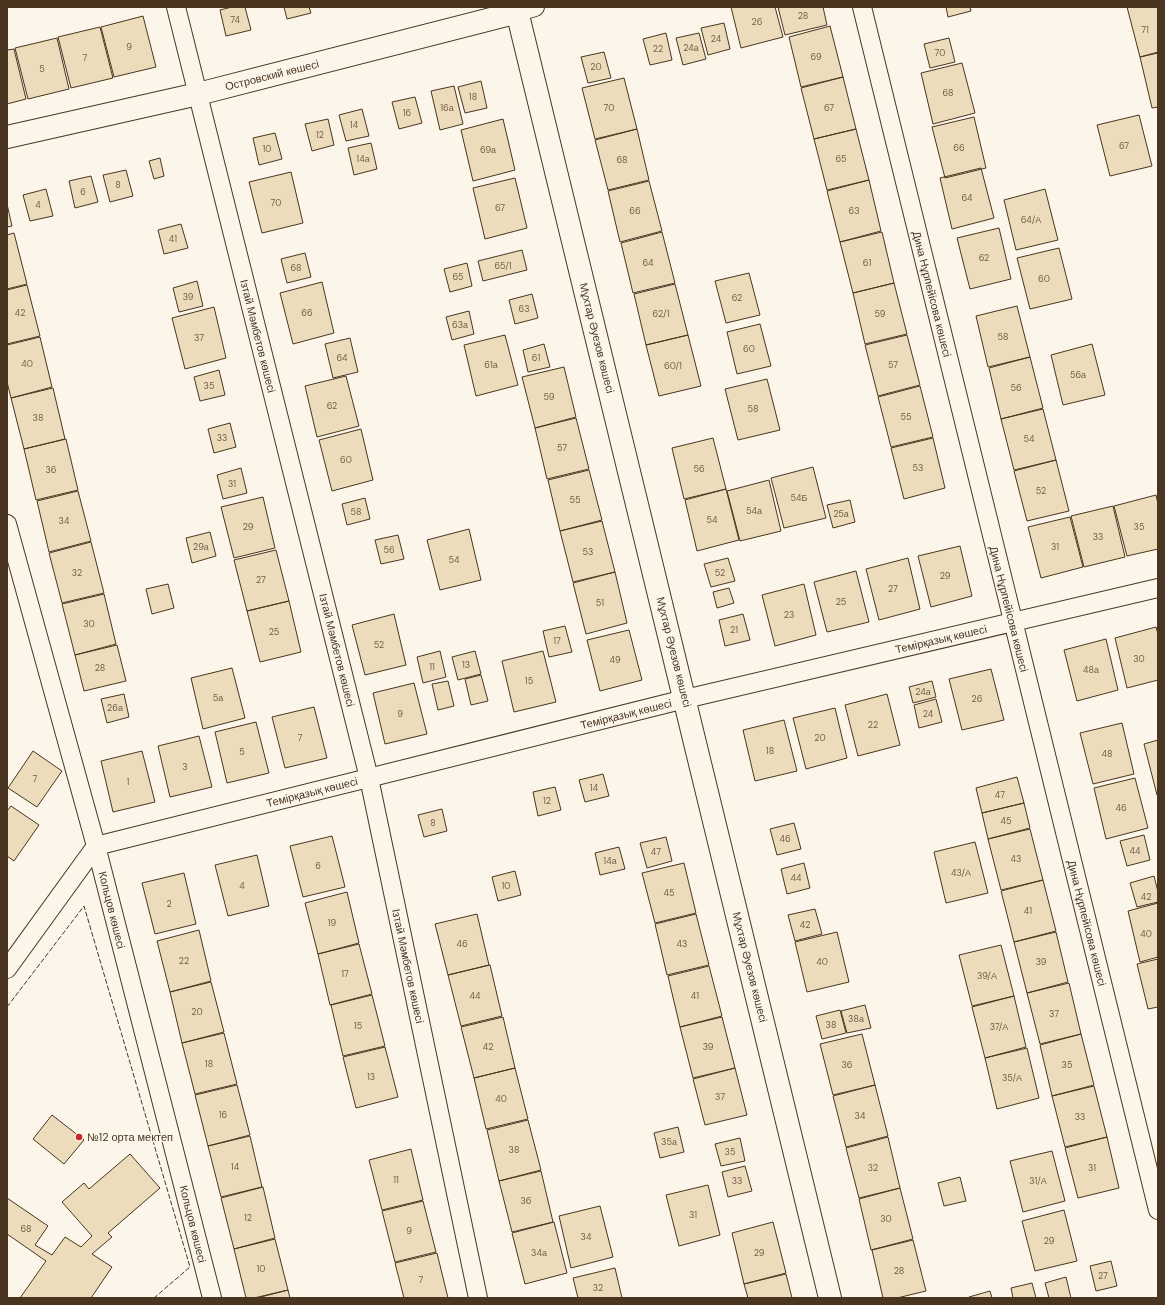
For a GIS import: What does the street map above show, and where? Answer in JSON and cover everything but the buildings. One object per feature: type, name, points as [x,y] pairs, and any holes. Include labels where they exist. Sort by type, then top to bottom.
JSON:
[{"type":"street","name":"Ізтай Мәмбетов көшесі","points":[[176,7],[369,778],[478,1298]]},
{"type":"street","name":"Дина Нұрпейісова көшесі","points":[[862,7],[1012,622],[1158,1210]]},
{"type":"street","name":"Островский көшесі","points":[[7,137],[198,94],[523,9]]},
{"type":"street","name":"Мұхтар Әуезов көшесі","points":[[523,9],[685,699],[830,1298]]},
{"type":"street","name":"Кольцов көшесі","points":[[7,524],[96,846],[212,1298]]},
{"type":"street","name":"Темірқазық көшесі","points":[[96,846],[685,699],[1158,588]]},
{"type":"street","points":[[7,969],[96,846]]},
{"type":"fence","points":[[7,1007],[84,906],[190,1267],[154,1298]]},
{"type":"place","name":"№12 орта мектеп","points":[[79,1137]]}]
